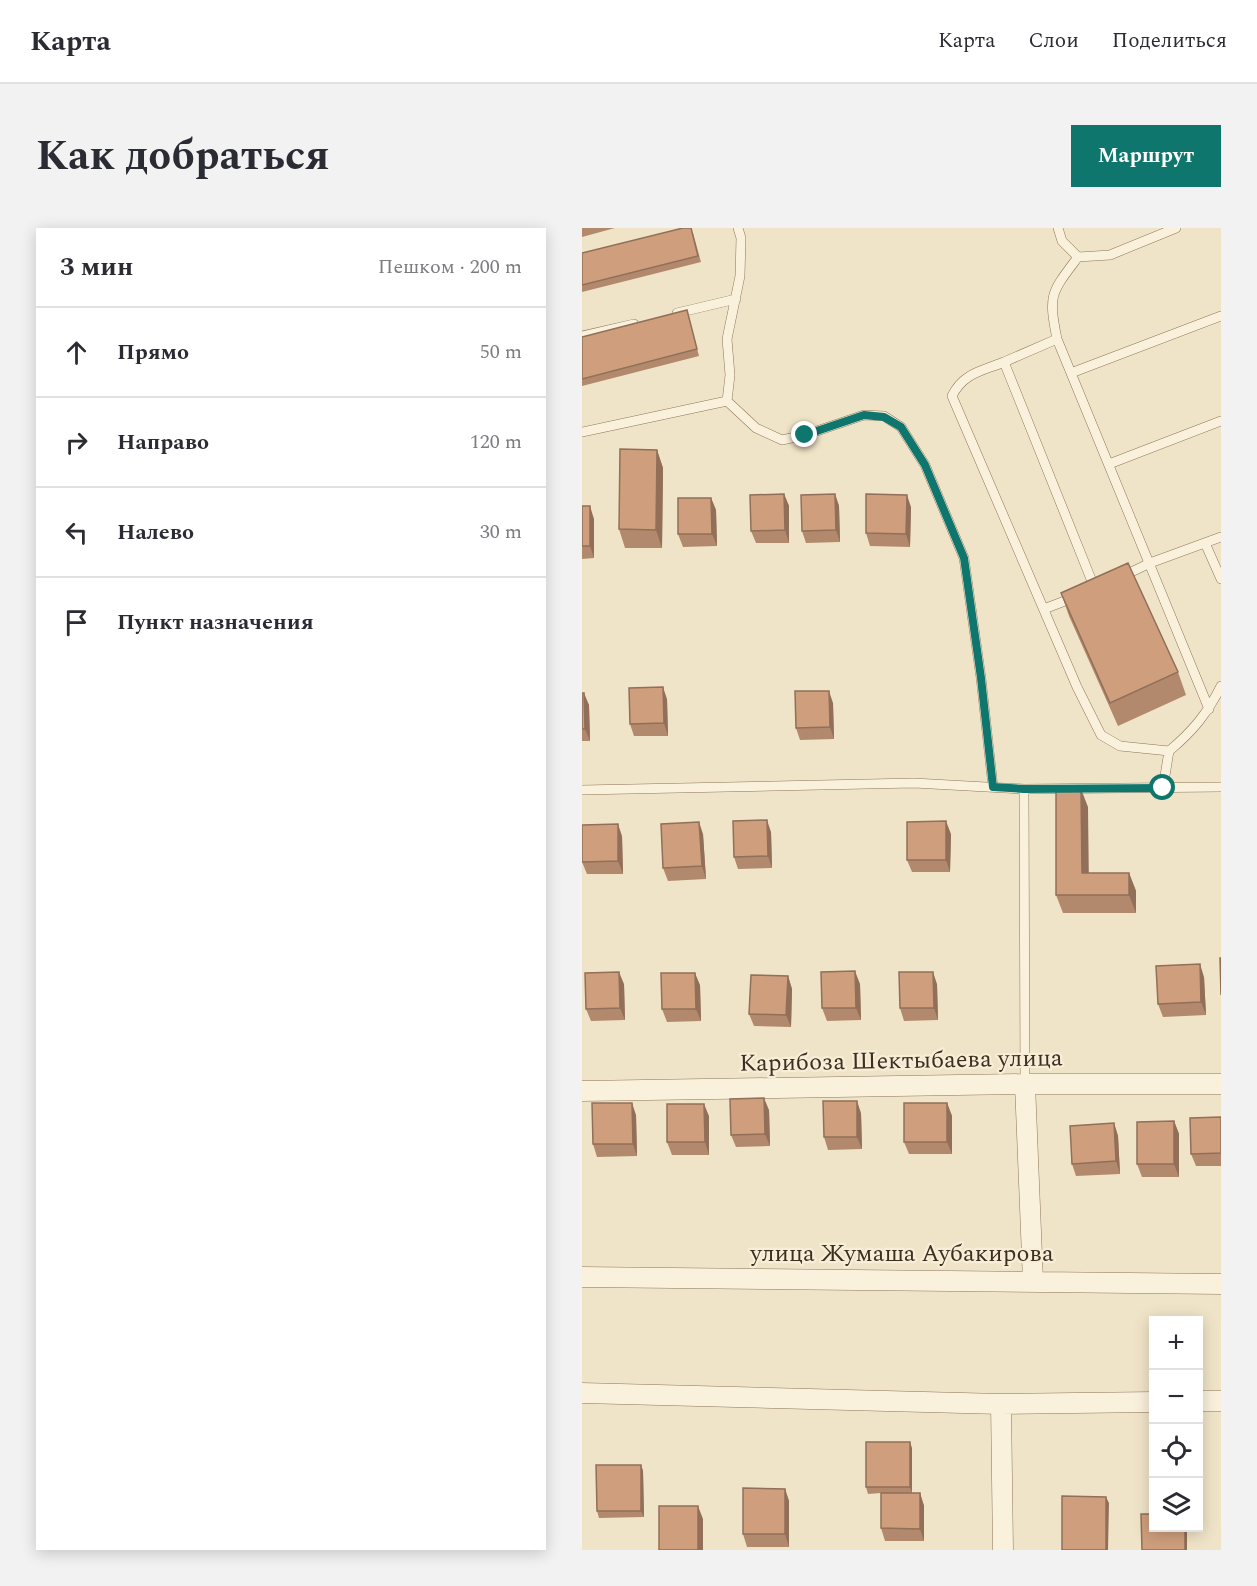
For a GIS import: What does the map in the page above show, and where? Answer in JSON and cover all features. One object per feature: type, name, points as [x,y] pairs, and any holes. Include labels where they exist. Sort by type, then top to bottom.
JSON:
[{"type":"street","name":"Карибоза Шектыбаева улица","points":[[582,1091],[1025,1084],[1221,1084]]},
{"type":"street","points":[[1025,1084],[1033,1281]]},
{"type":"street","name":"улица Жумаша Аубакирова","points":[[582,1277],[1221,1284]]},
{"type":"street","points":[[582,1393],[1001,1404],[1149,1402]]},
{"type":"street","points":[[1203,1401],[1221,1401]]},
{"type":"street","points":[[1001,1404],[1003,1550]]},
{"type":"lane","points":[[727,401],[730,375],[727,339],[740,276],[741,238],[738,228]]},
{"type":"lane","points":[[1058,228],[1062,241],[1078,257],[1110,255],[1170,229]]},
{"type":"lane","points":[[1078,257],[1053,293],[1052,311],[1058,339],[1209,709]]},
{"type":"lane","points":[[670,315],[736,299]]},
{"type":"lane","points":[[1071,373],[1221,316]]},
{"type":"lane","points":[[582,336],[648,320]]},
{"type":"lane","points":[[1058,339],[963,379],[957,384],[952,396],[1077,687],[1101,735],[1120,746],[1169,751]]},
{"type":"lane","points":[[1004,362],[1104,585]]},
{"type":"lane","points":[[582,432],[727,401]]},
{"type":"lane","points":[[727,401],[756,428],[782,440],[805,435],[864,415],[884,417],[901,427],[925,465],[964,558],[993,787]]},
{"type":"lane","points":[[1109,464],[1221,421]]},
{"type":"lane","points":[[1044,609],[1104,585],[1150,563],[1221,537]]},
{"type":"lane","points":[[1205,543],[1221,579]]},
{"type":"lane","points":[[1163,788],[1169,751],[1190,734],[1209,709],[1221,686]]},
{"type":"lane","points":[[582,790],[914,783],[1024,789],[1221,787]]},
{"type":"lane","points":[[1024,789],[1025,1084]]},
{"type":"building","points":[[691,228],[698,256],[582,285],[582,253]]},
{"type":"building","points":[[687,310],[697,349],[582,379],[582,337]]},
{"type":"building","points":[[620,449],[657,450],[656,530],[619,529]]},
{"type":"building","points":[[784,494],[785,530],[751,531],[750,495]]},
{"type":"building","points":[[835,494],[836,530],[802,531],[801,495]]},
{"type":"building","points":[[866,494],[907,495],[906,534],[866,533]]},
{"type":"building","points":[[678,498],[711,498],[712,534],[678,534]]},
{"type":"building","points":[[582,506],[590,506],[590,546],[582,546]]},
{"type":"building","points":[[1128,563],[1178,672],[1110,703],[1061,593]]},
{"type":"building","points":[[663,687],[664,723],[630,724],[629,688]]},
{"type":"building","points":[[795,691],[829,691],[830,727],[796,728]]},
{"type":"building","points":[[582,693],[584,693],[585,729],[582,729]]},
{"type":"building","points":[[1056,789],[1081,789],[1082,873],[1129,873],[1129,895],[1056,895]]},
{"type":"building","points":[[767,820],[768,856],[734,857],[733,821]]},
{"type":"building","points":[[946,821],[946,860],[907,860],[907,822]]},
{"type":"building","points":[[699,822],[702,866],[663,868],[661,824]]},
{"type":"building","points":[[618,824],[618,861],[582,862],[582,825]]},
{"type":"building","points":[[1200,964],[1201,1002],[1158,1004],[1156,966]]},
{"type":"building","points":[[855,971],[856,1008],[822,1008],[821,972]]},
{"type":"building","points":[[619,972],[620,1008],[586,1009],[585,973]]},
{"type":"building","points":[[899,972],[933,972],[934,1008],[900,1008]]},
{"type":"building","points":[[661,973],[695,973],[696,1009],[662,1009]]},
{"type":"building","points":[[751,975],[788,976],[786,1015],[749,1014]]},
{"type":"building","points":[[764,1098],[765,1134],[731,1135],[730,1099]]},
{"type":"building","points":[[823,1101],[857,1101],[857,1137],[824,1137]]},
{"type":"building","points":[[592,1103],[632,1103],[633,1144],[593,1144]]},
{"type":"building","points":[[904,1103],[947,1103],[947,1142],[904,1142]]},
{"type":"building","points":[[667,1104],[704,1104],[705,1142],[667,1142]]},
{"type":"building","points":[[1221,1117],[1221,1153],[1191,1154],[1190,1118]]},
{"type":"building","points":[[1174,1121],[1174,1164],[1137,1164],[1137,1122]]},
{"type":"building","points":[[1114,1123],[1116,1161],[1072,1164],[1070,1126]]},
{"type":"building","points":[[866,1442],[910,1442],[910,1487],[866,1487]]},
{"type":"building","points":[[596,1465],[641,1465],[641,1511],[597,1511]]},
{"type":"building","points":[[743,1488],[785,1489],[785,1534],[743,1534]]},
{"type":"building","points":[[881,1493],[920,1493],[920,1529],[881,1528]]},
{"type":"building","points":[[1062,1496],[1106,1497],[1106,1550],[1062,1550]]},
{"type":"building","points":[[659,1506],[698,1506],[698,1550],[659,1550]]},
{"type":"building","points":[[1141,1514],[1149,1514],[1149,1532],[1185,1532],[1185,1550],[1142,1550]]},
{"type":"route","points":[[805,435],[864,415],[884,417],[901,427],[925,465],[964,558],[993,787],[1024,789],[1163,788]]}]
